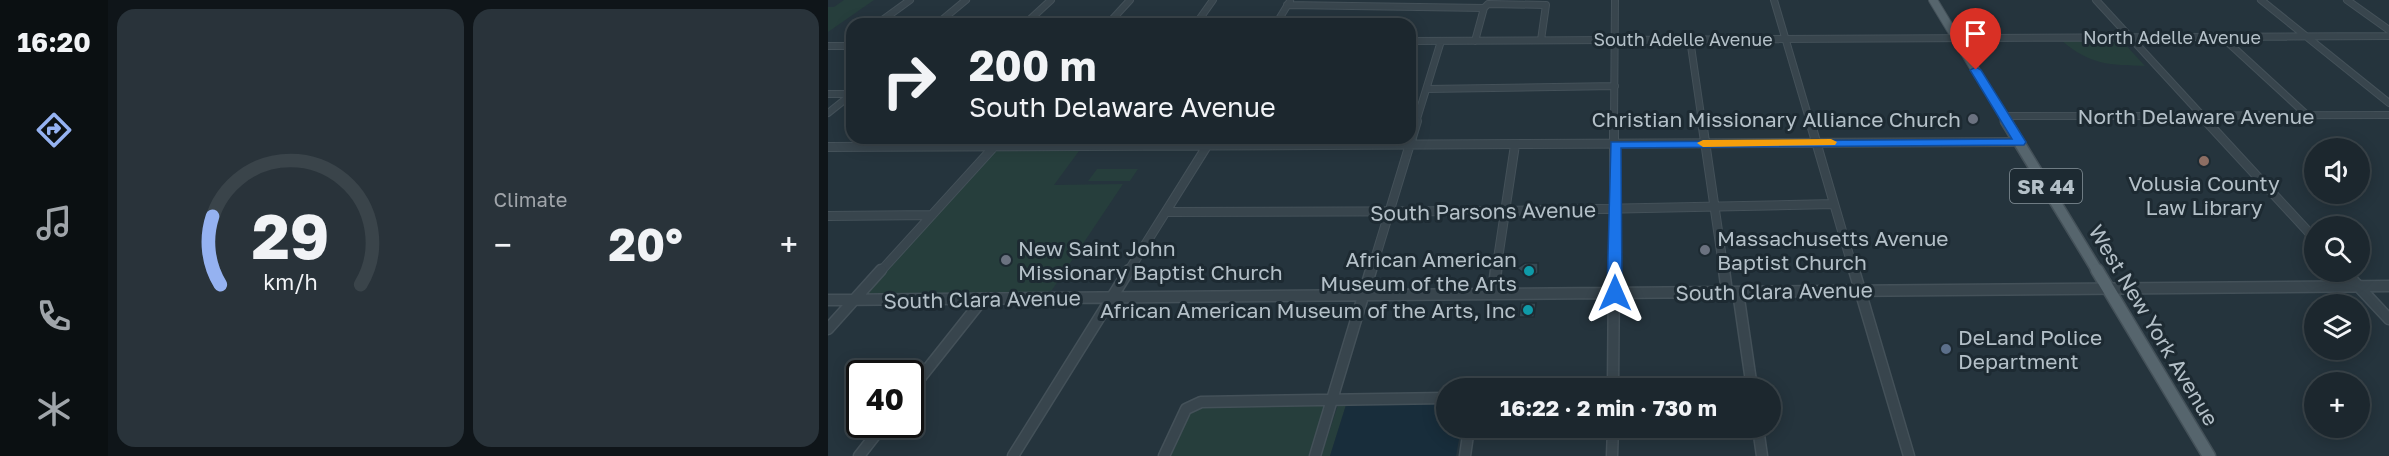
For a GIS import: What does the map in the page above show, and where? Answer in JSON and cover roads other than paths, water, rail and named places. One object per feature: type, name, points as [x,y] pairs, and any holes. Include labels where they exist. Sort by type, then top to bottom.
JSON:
[{"type":"main road","name":"West New York Avenue","points":[[1933,0],[2209,456]]},
{"type":"street","points":[[885,18],[910,0]]},
{"type":"street","points":[[944,18],[966,0]]},
{"type":"street","points":[[1032,18],[1051,0]]},
{"type":"street","points":[[1114,18],[1130,0]]},
{"type":"street","points":[[1200,18],[1213,0]]},
{"type":"street","points":[[1613,378],[1615,0]]},
{"type":"street","points":[[1774,0],[1909,456]]},
{"type":"street","points":[[2096,0],[2304,227]]},
{"type":"street","points":[[2261,0],[2389,103]]},
{"type":"street","points":[[2347,0],[2389,30]]},
{"type":"street","points":[[1280,18],[1289,2],[1546,5],[1541,40]]},
{"type":"street","points":[[1475,40],[1486,6]]},
{"type":"street","points":[[2221,36],[2307,116]]},
{"type":"street","name":"North Adelle Avenue","points":[[1956,37],[2389,36]]},
{"type":"street","name":"South Adelle Avenue","points":[[1416,41],[1956,37]]},
{"type":"street","points":[[1690,39],[1727,292]]},
{"type":"street","points":[[1416,124],[1441,41]]},
{"type":"street","points":[[828,46],[846,45]]},
{"type":"street","points":[[1427,89],[1615,86]]},
{"type":"street","points":[[828,94],[846,94]]},
{"type":"street","points":[[828,113],[846,99]]},
{"type":"street","name":"North Delaware Avenue","points":[[2004,116],[2389,116]]},
{"type":"street","points":[[1310,144],[1409,146],[2020,142]]},
{"type":"street","points":[[828,329],[996,144]]},
{"type":"street","points":[[828,147],[1123,144]]},
{"type":"street","points":[[1013,456],[1209,144]]},
{"type":"street","points":[[1493,294],[1515,145]]},
{"type":"street","points":[[1315,456],[1334,401],[1409,146]]},
{"type":"street","name":"South Parsons Avenue","points":[[1167,212],[1615,210],[1834,204]]},
{"type":"street","points":[[828,216],[932,215]]},
{"type":"street","points":[[2355,282],[2389,319]]},
{"type":"street","name":"South Clara Avenue","points":[[828,300],[2389,286]]},
{"type":"street","points":[[1738,292],[1751,378]]},
{"type":"street","points":[[924,373],[983,299]]},
{"type":"street","points":[[1164,456],[1186,409],[1201,402],[1436,398]]},
{"type":"street","points":[[860,456],[874,438]]},
{"type":"street","points":[[1465,456],[1468,438]]},
{"type":"street","points":[[1612,456],[1613,438]]},
{"type":"street","points":[[1759,438],[1762,456]]},
{"type":"water","points":[[1436,404],[1436,438],[1459,438],[1456,456],[1330,456],[1346,405]]},
{"type":"place","name":"Christian Missionary Alliance Church","points":[[1973,119]]},
{"type":"place","name":"Volusia County Law Library","points":[[2204,161]]},
{"type":"place","name":"Massachusetts Avenue Baptist Church","points":[[1705,250]]},
{"type":"place","name":"New Saint John Missionary Baptist Church","points":[[1006,260]]},
{"type":"place","name":"African American Museum of the Arts","points":[[1529,271]]},
{"type":"place","name":"African American Museum of the Arts, Inc","points":[[1528,310]]},
{"type":"place","name":"DeLand Police Department","points":[[1946,349]]}]
